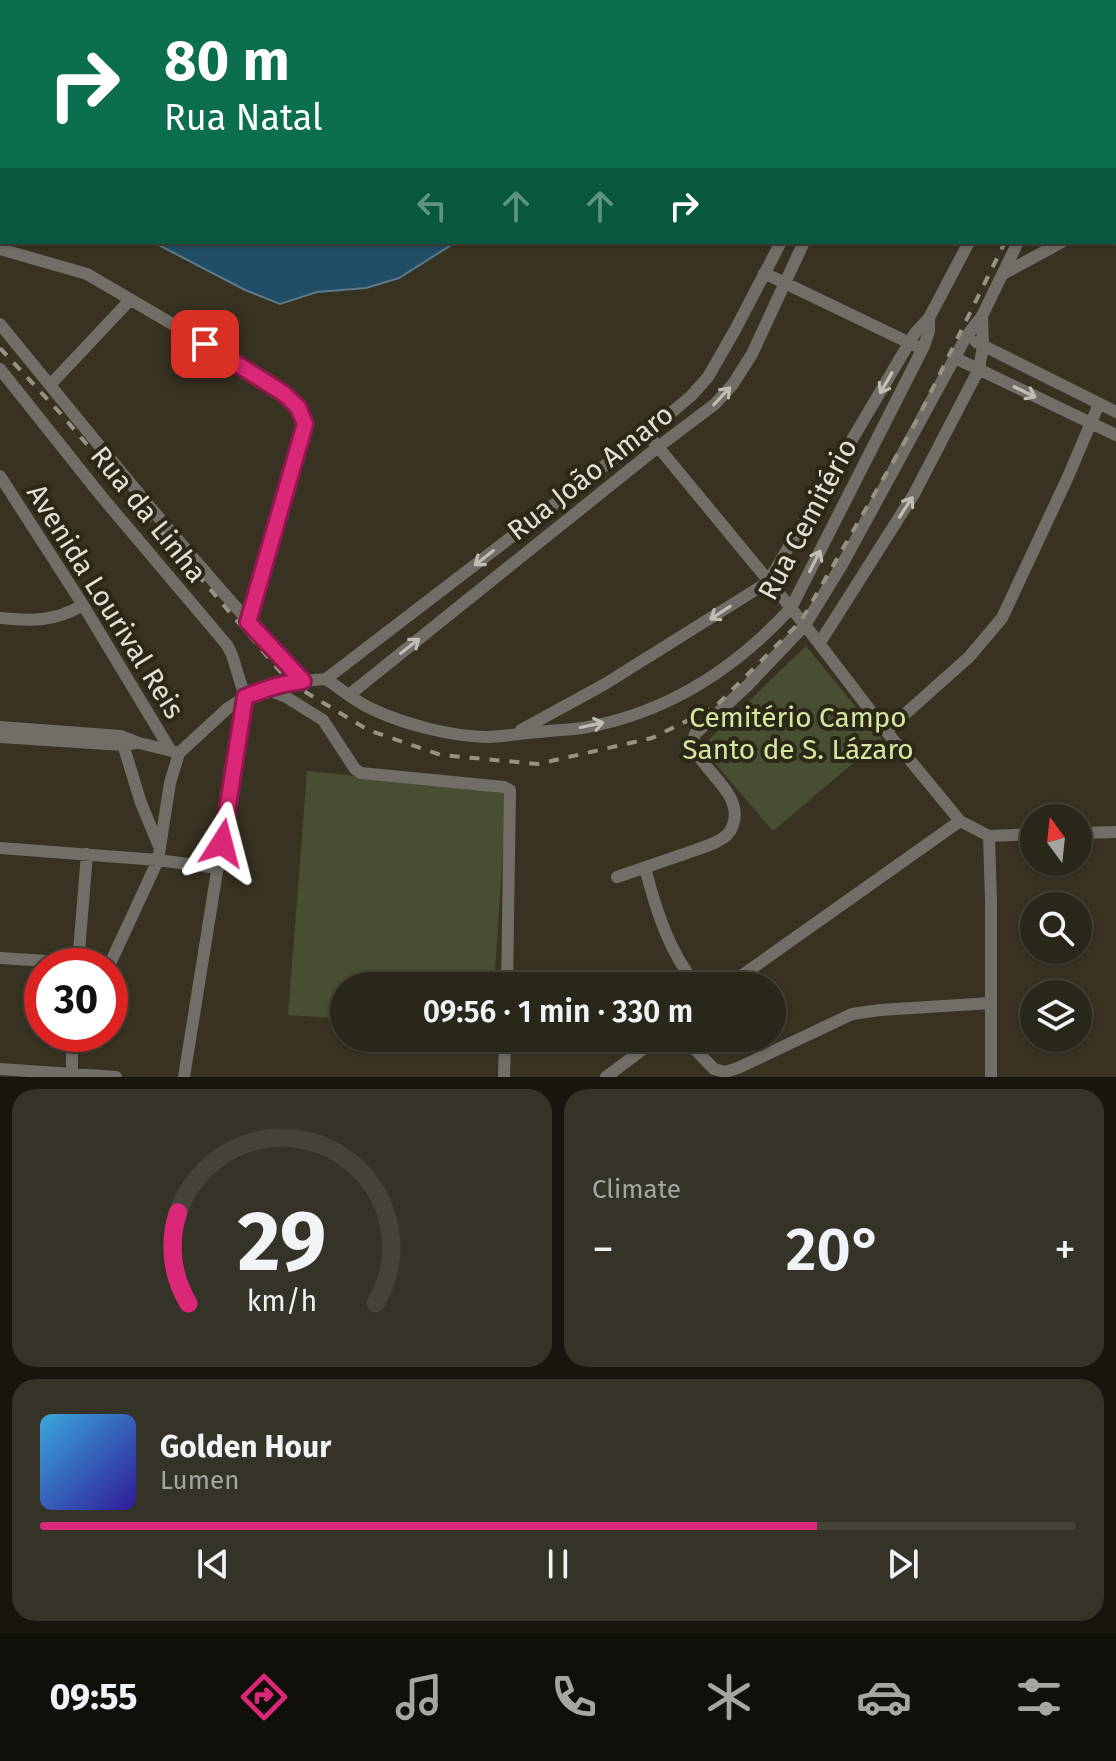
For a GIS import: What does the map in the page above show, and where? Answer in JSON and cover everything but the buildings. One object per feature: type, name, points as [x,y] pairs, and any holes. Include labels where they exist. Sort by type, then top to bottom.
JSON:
[{"type":"street","name":"Rua João Amaro","points":[[326,679],[691,396],[708,377],[780,244]]},
{"type":"street","name":"Rua João Amaro","points":[[349,695],[715,404],[733,384],[752,354],[803,244]]},
{"type":"street","points":[[515,734],[605,684],[768,582],[909,343],[929,318],[968,244]]},
{"type":"street","name":"Rua Cemitério","points":[[645,868],[708,845],[726,836],[732,829],[735,815],[732,800],[696,753],[693,739],[700,728],[748,685],[805,625],[843,563],[966,337],[982,316],[1017,244]]},
{"type":"street","points":[[1003,274],[1058,244]]},
{"type":"street","points":[[0,249],[87,274],[283,393],[298,407],[305,424],[248,622]]},
{"type":"street","points":[[764,273],[922,349]]},
{"type":"street","points":[[50,385],[130,300]]},
{"type":"street","points":[[819,644],[914,494],[979,369],[983,346],[982,316]]},
{"type":"street","name":"Rua Cemitério","points":[[326,679],[372,709],[427,728],[485,737],[582,728],[624,718],[685,694],[768,633],[791,608],[922,349],[929,318]]},
{"type":"street","points":[[0,324],[139,494],[248,622],[303,681]]},
{"type":"street","points":[[966,337],[1116,412]]},
{"type":"street","points":[[955,358],[1116,435]]},
{"type":"street","name":"Rua da Linha","points":[[0,369],[102,497],[227,645],[245,697]]},
{"type":"street","points":[[886,731],[969,657],[1002,618],[1099,404]]},
{"type":"street","points":[[647,433],[805,625],[960,821],[989,836],[1020,835]]},
{"type":"street","name":"Avenida Lourival Reis","points":[[0,476],[175,752]]},
{"type":"street","points":[[0,618],[43,620],[83,605]]},
{"type":"street","points":[[117,948],[159,853],[175,752],[245,697],[289,682],[326,679]]},
{"type":"street","points":[[265,689],[286,697],[323,720],[355,769],[361,773],[510,790],[507,972]]},
{"type":"street","points":[[184,1077],[245,697]]},
{"type":"street","points":[[0,727],[122,740],[175,752]]},
{"type":"street","points":[[0,737],[122,740]]},
{"type":"street","points":[[122,740],[159,853]]},
{"type":"street","points":[[747,972],[960,821]]},
{"type":"street","points":[[1092,833],[1116,832]]},
{"type":"street","points":[[989,836],[991,1077]]},
{"type":"street","points":[[0,848],[87,854],[159,853],[218,868]]},
{"type":"street","points":[[73,948],[87,854]]},
{"type":"street","points":[[617,877],[645,868],[673,951],[687,972]]},
{"type":"street","points":[[0,958],[24,960]]},
{"type":"street","points":[[698,1052],[714,1069],[726,1074],[852,1014],[991,1003]]},
{"type":"street","points":[[72,1076],[73,1052]]},
{"type":"street","points":[[504,1077],[505,1052]]},
{"type":"street","points":[[606,1077],[639,1052]]},
{"type":"street","points":[[0,1069],[116,1077]]},
{"type":"green space","name":"Cemitério Campo Santo de S. Lázaro","points":[[806,646],[882,739],[773,831],[701,747]]},
{"type":"green space","points":[[307,771],[507,791],[495,972],[330,972],[330,1018],[288,1015]]},
{"type":"water","points":[[157,244],[453,244],[399,278],[366,288],[317,292],[280,304],[245,290]]},
{"type":"railway","points":[[0,348],[61,414],[289,682],[368,730],[441,755],[538,764],[652,738],[715,707],[801,621],[916,422],[1004,244]]},
{"type":"route","points":[[205,344],[283,393],[298,407],[305,424],[248,622],[303,681],[289,682],[245,697],[222,843]]}]
